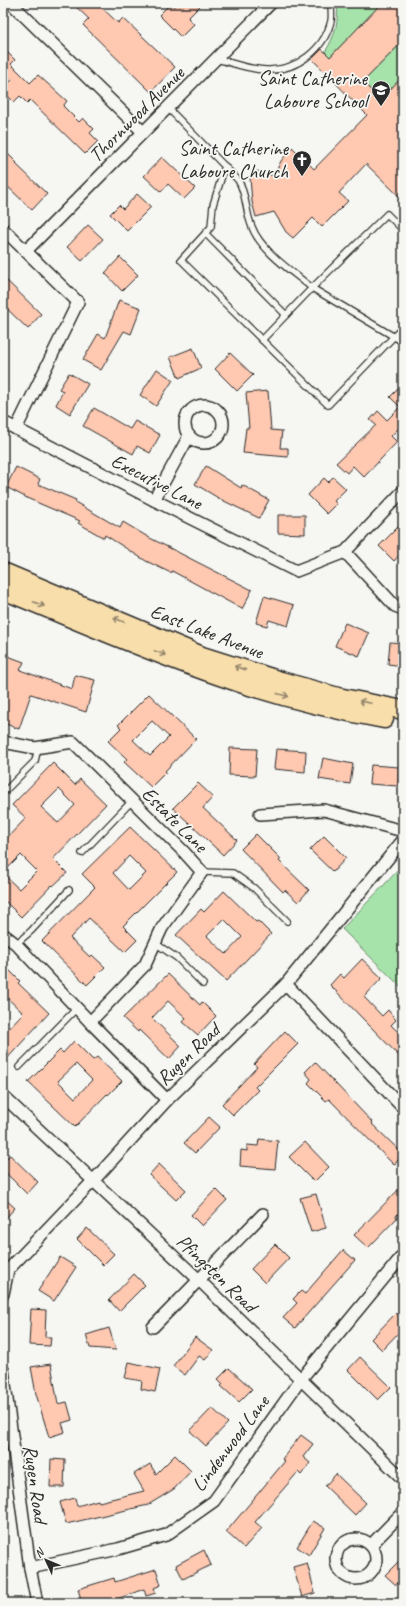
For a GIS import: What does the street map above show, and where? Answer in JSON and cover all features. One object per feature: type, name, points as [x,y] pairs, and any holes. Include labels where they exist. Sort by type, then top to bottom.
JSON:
[{"type":"main road","name":"East Lake Avenue","points":[[3,572],[202,656],[338,697],[403,710]]},
{"type":"main road","name":"East Lake Avenue","points":[[3,590],[220,676],[264,690],[349,712],[403,722]]},
{"type":"street","points":[[11,3],[143,132]]},
{"type":"street","name":"Thornwood Avenue","points":[[26,251],[271,3]]},
{"type":"street","points":[[3,229],[78,302],[16,430]]},
{"type":"street","name":"Executive Lane","points":[[3,422],[16,430],[296,571],[345,552]]},
{"type":"street","points":[[154,500],[189,436]]},
{"type":"street","points":[[403,491],[345,552],[395,606],[403,609]]},
{"type":"street","name":"Estate Lane","points":[[3,742],[38,748],[73,742],[202,872],[162,928],[145,965],[90,1022]]},
{"type":"street","points":[[260,814],[324,810],[403,831]]},
{"type":"street","name":"Rugen Road","points":[[3,1294],[8,1270],[94,1180],[167,1100],[286,984],[403,840]]},
{"type":"street","points":[[3,934],[16,944],[167,1100]]},
{"type":"street","points":[[286,984],[403,1108]]},
{"type":"street","name":"Pfingsten Road","points":[[3,1096],[198,1279],[403,1479]]},
{"type":"street","points":[[153,1327],[198,1279],[263,1214]]},
{"type":"street","name":"Lindenwood Lane","points":[[30,1568],[118,1549],[166,1535],[214,1501],[301,1379],[403,1256]]},
{"type":"street","name":"Rugen Road","points":[[3,1370],[30,1568],[37,1603]]},
{"type":"street","points":[[371,1545],[403,1512]]},
{"type":"lane","points":[[217,58],[268,70],[291,67],[308,57],[321,43],[331,21],[331,3]]},
{"type":"lane","points":[[168,108],[238,180],[244,189],[252,227],[262,245],[312,288],[395,335],[403,342]]},
{"type":"lane","points":[[225,166],[213,206],[211,228],[181,260],[328,405],[403,327]]},
{"type":"lane","points":[[262,340],[387,214],[403,230]]},
{"type":"lane","points":[[206,234],[286,315]]},
{"type":"lane","points":[[3,793],[35,761],[38,748]]},
{"type":"lane","points":[[82,853],[132,801]]},
{"type":"lane","points":[[202,872],[233,873],[254,888],[287,921]]},
{"type":"lane","points":[[16,944],[31,931],[70,890]]},
{"type":"lane","points":[[155,943],[177,958],[203,984]]},
{"type":"lane","points":[[19,1067],[77,1008]]},
{"type":"green space","points":[[337,3],[382,3],[330,57],[325,52],[336,29]]},
{"type":"green space","points":[[403,41],[403,76],[380,100],[363,82]]},
{"type":"green space","points":[[403,865],[403,989],[342,929]]},
{"type":"building","points":[[72,3],[97,3],[118,23],[123,18],[175,67],[151,92],[83,25],[89,19]]},
{"type":"building","points":[[171,3],[174,7],[178,3],[203,3],[188,18],[194,24],[181,37],[159,15]]},
{"type":"building","points":[[382,3],[403,3],[403,41],[363,82],[380,100],[403,76],[403,200],[366,164],[339,193],[348,201],[322,227],[313,218],[293,238],[286,232],[274,212],[256,217],[252,202],[250,178],[252,173],[257,171],[274,176],[281,161],[292,147],[314,169],[367,115],[312,59],[322,49],[330,57]]},
{"type":"building","points":[[3,48],[15,60],[11,64],[30,83],[38,75],[67,101],[63,106],[79,122],[83,118],[94,129],[90,133],[98,141],[85,154],[30,100],[27,103],[20,96],[14,102],[3,91],[3,88],[12,80],[3,72]]},
{"type":"building","points":[[3,149],[47,194],[32,210],[3,182]]},
{"type":"building","points":[[162,157],[195,188],[184,199],[168,184],[161,192],[144,176]]},
{"type":"building","points":[[137,194],[151,207],[127,231],[110,214],[119,205],[123,209]]},
{"type":"building","points":[[88,225],[103,239],[82,261],[67,247]]},
{"type":"building","points":[[120,257],[138,275],[122,291],[105,273]]},
{"type":"building","points":[[3,277],[41,314],[28,329],[3,305]]},
{"type":"building","points":[[119,300],[141,308],[131,334],[124,331],[101,370],[83,360],[98,334],[105,338]]},
{"type":"building","points":[[193,348],[201,368],[179,378],[170,357]]},
{"type":"building","points":[[230,353],[253,375],[237,391],[215,369]]},
{"type":"building","points":[[157,369],[173,380],[156,406],[140,395]]},
{"type":"building","points":[[69,373],[88,384],[70,414],[56,405],[63,391],[59,389]]},
{"type":"building","points":[[403,384],[403,424],[391,436],[397,442],[364,477],[353,466],[347,473],[336,463],[376,425],[370,420],[378,411],[387,420],[400,407],[390,397]]},
{"type":"building","points":[[268,391],[271,430],[282,431],[280,448],[288,448],[288,457],[243,453],[246,428],[249,428],[246,393]]},
{"type":"building","points":[[94,408],[130,429],[135,421],[160,435],[150,453],[137,446],[133,454],[83,426]]},
{"type":"building","points":[[206,466],[241,488],[242,485],[269,500],[259,518],[220,499],[195,484]]},
{"type":"building","points":[[16,467],[40,479],[38,484],[76,500],[75,502],[120,528],[123,522],[148,537],[252,590],[242,609],[172,571],[171,573],[146,561],[105,535],[104,538],[78,523],[80,521],[29,499],[6,487]]},
{"type":"building","points":[[333,477],[346,489],[334,501],[337,504],[327,514],[308,495],[324,478],[328,482]]},
{"type":"building","points":[[278,515],[305,515],[305,534],[278,533]]},
{"type":"building","points":[[403,522],[403,551],[394,561],[379,546]]},
{"type":"building","points":[[264,596],[294,605],[288,626],[269,620],[267,626],[256,623]]},
{"type":"building","points":[[345,623],[369,633],[359,656],[335,646]]},
{"type":"building","points":[[390,642],[403,643],[403,666],[388,664]]},
{"type":"building","points":[[5,655],[24,662],[20,670],[72,689],[75,675],[95,680],[86,712],[31,694],[19,729],[3,723],[3,660]]},
{"type":"building","points":[[149,694],[196,739],[151,787],[124,762],[127,759],[108,741],[121,728],[118,725]],"holes":[[[152,721],[169,737],[150,756],[133,740]]]},
{"type":"building","points":[[230,748],[257,749],[255,776],[229,775]]},
{"type":"building","points":[[276,749],[306,751],[305,772],[274,769]]},
{"type":"building","points":[[323,758],[353,764],[350,784],[319,779]]},
{"type":"building","points":[[53,763],[75,785],[80,779],[106,804],[53,859],[67,873],[53,886],[52,885],[21,917],[3,899],[3,874],[19,889],[37,871],[21,855],[3,873],[3,842],[26,818],[12,805]],"holes":[[[59,789],[75,805],[58,823],[41,807]]]},
{"type":"building","points":[[371,765],[399,767],[398,786],[369,784]]},
{"type":"building","points":[[198,783],[213,797],[203,808],[237,840],[223,855],[173,808]]},
{"type":"building","points":[[130,827],[177,872],[123,926],[137,940],[125,952],[89,918],[70,938],[90,957],[92,955],[105,967],[87,985],[42,941],[95,887],[82,874]],"holes":[[[129,856],[146,873],[129,890],[113,873]]]},
{"type":"building","points":[[256,834],[281,859],[279,861],[309,890],[298,902],[285,890],[283,892],[241,849]]},
{"type":"building","points":[[324,836],[346,858],[333,872],[310,850]]},
{"type":"building","points":[[224,891],[256,922],[258,921],[271,934],[226,981],[176,935],[201,909],[204,912]],"holes":[[[224,919],[242,937],[226,954],[207,936]]]},
{"type":"building","points":[[362,959],[382,978],[364,997],[382,1016],[388,1010],[396,1020],[391,1025],[403,1037],[403,1060],[330,985],[340,974],[344,978]]},
{"type":"building","points":[[3,964],[20,981],[18,983],[49,1013],[3,1063],[3,1034],[23,1013],[3,994]]},
{"type":"building","points":[[168,974],[200,1005],[202,1002],[216,1016],[198,1035],[183,1022],[186,1018],[168,1001],[152,1018],[181,1046],[169,1059],[139,1030],[138,1032],[123,1018]]},
{"type":"building","points":[[285,1031],[298,1044],[255,1087],[258,1090],[233,1115],[222,1104],[257,1067],[254,1064]]},
{"type":"building","points":[[74,1041],[93,1060],[97,1057],[122,1081],[108,1095],[107,1094],[75,1127],[28,1082],[60,1050],[63,1053]],"holes":[[[76,1064],[92,1080],[75,1098],[58,1081]]]},
{"type":"building","points":[[315,1062],[373,1123],[372,1124],[403,1154],[394,1165],[329,1099],[326,1101],[308,1083],[311,1079],[305,1072]]},
{"type":"building","points":[[209,1117],[220,1127],[195,1153],[184,1143]]},
{"type":"building","points":[[259,1139],[278,1141],[275,1169],[240,1166],[241,1150],[247,1151],[247,1145],[258,1146]]},
{"type":"building","points":[[305,1142],[329,1167],[314,1182],[289,1157]]},
{"type":"building","points":[[10,1155],[38,1182],[27,1194],[3,1170],[3,1162]]},
{"type":"building","points":[[159,1164],[186,1190],[176,1200],[149,1175]]},
{"type":"building","points":[[403,1185],[403,1209],[396,1216],[397,1218],[368,1248],[354,1235]]},
{"type":"building","points":[[216,1189],[227,1200],[202,1226],[191,1215]]},
{"type":"building","points":[[316,1194],[326,1228],[311,1232],[300,1198]]},
{"type":"building","points":[[3,1197],[15,1208],[3,1221]]},
{"type":"building","points":[[87,1228],[114,1254],[103,1265],[77,1239]]},
{"type":"building","points":[[275,1244],[289,1258],[265,1283],[251,1269]]},
{"type":"building","points":[[343,1250],[355,1260],[295,1328],[283,1318],[297,1303],[293,1299],[301,1291],[305,1294]]},
{"type":"building","points":[[60,1257],[76,1267],[54,1301],[38,1291]]},
{"type":"building","points":[[134,1274],[145,1285],[119,1311],[109,1300]]},
{"type":"building","points":[[31,1309],[46,1310],[45,1337],[51,1337],[50,1346],[29,1345]]},
{"type":"building","points":[[396,1313],[403,1320],[403,1328],[382,1350],[371,1339]]},
{"type":"building","points":[[109,1328],[116,1350],[90,1348],[86,1335]]},
{"type":"building","points":[[195,1337],[213,1350],[205,1360],[199,1356],[185,1375],[173,1366]]},
{"type":"building","points":[[360,1357],[391,1387],[378,1400],[348,1370]]},
{"type":"building","points":[[129,1362],[160,1369],[155,1392],[141,1389],[142,1381],[125,1378]]},
{"type":"building","points":[[51,1364],[58,1404],[67,1402],[72,1420],[62,1423],[65,1432],[49,1437],[36,1394],[31,1367]]},
{"type":"building","points":[[229,1368],[252,1389],[239,1402],[221,1386],[223,1384],[218,1379]]},
{"type":"building","points":[[212,1408],[228,1423],[206,1446],[190,1431]]},
{"type":"building","points":[[301,1435],[313,1444],[303,1457],[310,1463],[301,1475],[298,1472],[255,1522],[262,1528],[244,1548],[226,1532],[285,1461],[282,1459]]},
{"type":"building","points":[[175,1455],[191,1471],[174,1489],[148,1505],[66,1524],[60,1502],[75,1498],[77,1506],[98,1500],[99,1502],[144,1491],[134,1474],[150,1464],[156,1474]]},
{"type":"building","points":[[51,1459],[65,1460],[64,1487],[50,1487]]},
{"type":"building","points":[[336,1474],[366,1503],[355,1515],[325,1486]]},
{"type":"building","points":[[313,1521],[325,1528],[309,1555],[297,1547]]},
{"type":"building","points":[[204,1550],[211,1565],[183,1579],[176,1565]]},
{"type":"building","points":[[403,1557],[403,1578],[396,1585],[385,1575]]},
{"type":"building","points":[[307,1563],[315,1593],[302,1597],[293,1567]]},
{"type":"building","points":[[156,1569],[161,1585],[154,1588],[156,1593],[146,1596],[144,1589],[106,1603],[82,1603],[78,1589],[114,1578],[115,1582]]},
{"type":"place","name":"Saint Catherine Laboure School","points":[[381,107]]},
{"type":"place","name":"Saint Catherine Laboure Church","points":[[302,177]]}]
